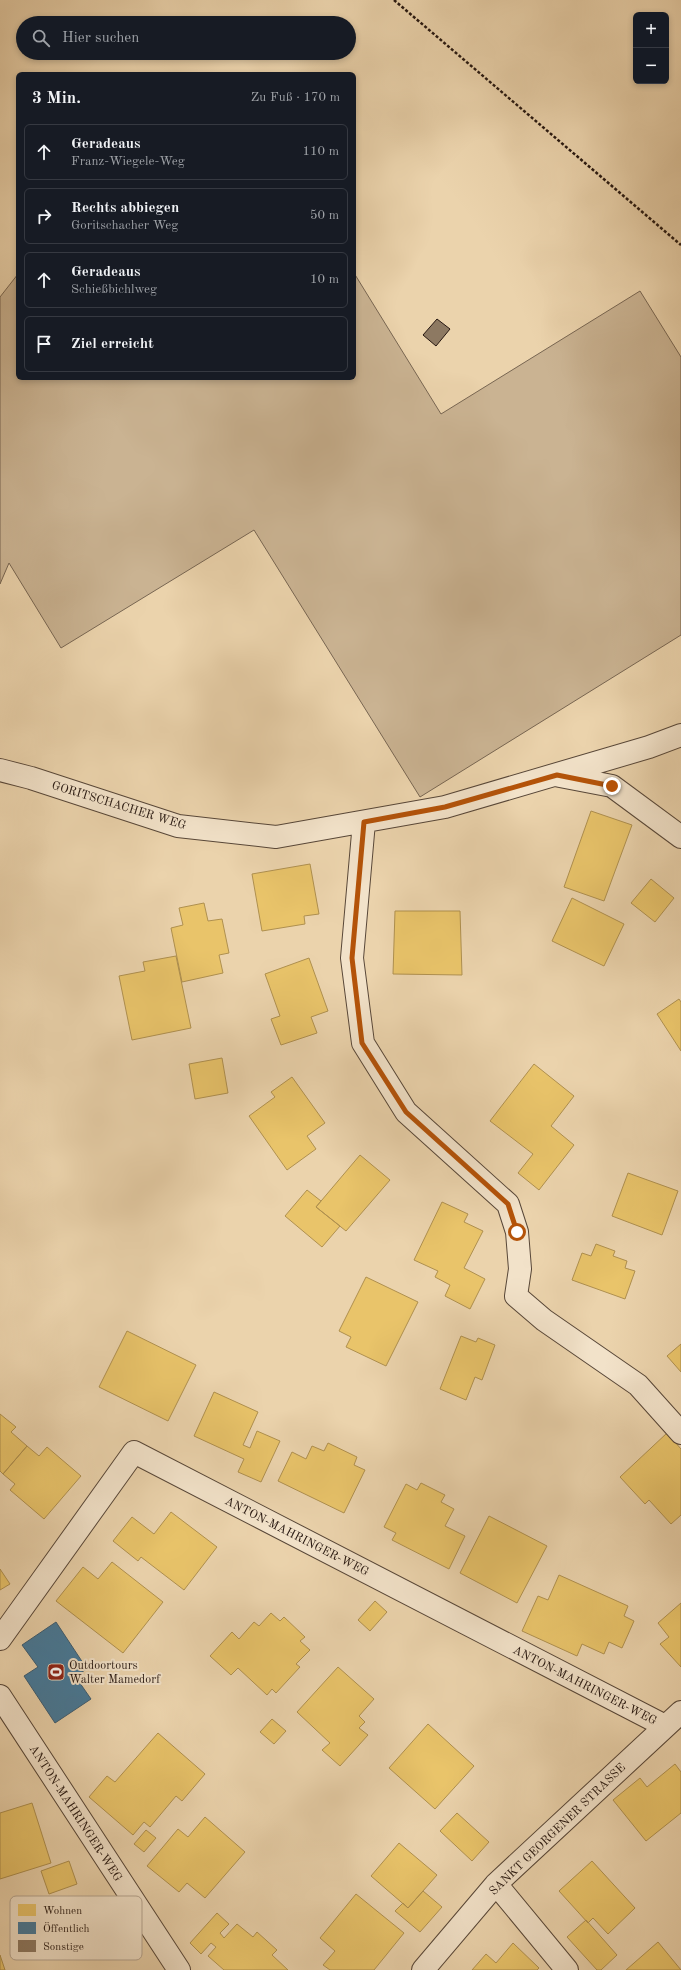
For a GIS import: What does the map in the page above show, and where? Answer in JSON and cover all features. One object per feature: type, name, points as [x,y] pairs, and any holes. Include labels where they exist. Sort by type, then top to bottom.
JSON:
[{"type":"street","name":"GORITSCHACHER WEG","points":[[0,770],[31,778],[178,826],[276,837],[445,807],[649,748],[681,735]]},
{"type":"street","points":[[557,775],[612,786],[681,837]]},
{"type":"street","points":[[364,822],[352,958],[362,1043],[406,1112],[508,1204],[517,1232],[520,1269],[516,1296],[544,1320],[638,1385],[681,1433]]},
{"type":"street","name":"ANTON-MAHRINGER-WEG","points":[[0,1639],[134,1452],[665,1726]]},
{"type":"street","name":"ANTON-MAHRINGER-WEG","points":[[0,1696],[131,1896]]},
{"type":"street","name":"SANKT GEORGENER STRASSE","points":[[423,1970],[496,1884],[681,1712]]},
{"type":"street","points":[[496,1884],[567,1970]]},
{"type":"street","name":"ANTON-MAHRINGER-WEG","points":[[142,1913],[179,1970]]},
{"type":"path","points":[[394,0],[681,245]]},
{"type":"shaded area","points":[[356,276],[441,414],[640,291],[681,357],[681,635],[420,797],[254,530],[61,648],[9,563],[0,584],[0,297],[16,277],[16,380],[356,380]]},
{"type":"building: Wohnen","points":[[591,811],[632,825],[604,901],[564,887]]},
{"type":"building: Wohnen","points":[[310,864],[319,914],[304,916],[305,924],[262,931],[252,874]]},
{"type":"building: Wohnen","points":[[651,879],[674,898],[655,922],[631,903]]},
{"type":"building: Wohnen","points":[[572,898],[624,924],[604,966],[552,941]]},
{"type":"building: Wohnen","points":[[204,903],[208,921],[222,919],[229,953],[219,955],[223,973],[182,982],[171,928],[183,925],[179,908]]},
{"type":"building: Wohnen","points":[[395,911],[460,911],[462,975],[393,974]]},
{"type":"building: Wohnen","points":[[176,956],[191,1028],[132,1040],[119,976],[145,971],[143,962]]},
{"type":"building: Wohnen","points":[[309,958],[328,1011],[311,1017],[317,1033],[281,1045],[271,1019],[280,1016],[265,974]]},
{"type":"building: Wohnen","points":[[679,999],[681,1002],[681,1051],[657,1014]]},
{"type":"building: Wohnen","points":[[222,1058],[228,1093],[195,1099],[189,1064]]},
{"type":"building: Wohnen","points":[[534,1064],[574,1096],[551,1126],[574,1145],[539,1190],[518,1173],[533,1154],[490,1121]]},
{"type":"building: Wohnen","points":[[292,1077],[325,1123],[307,1136],[316,1149],[287,1170],[249,1116],[275,1097],[271,1092]]},
{"type":"building: Wohnen","points":[[360,1155],[390,1180],[346,1231],[316,1207]]},
{"type":"building: Wohnen","points":[[628,1173],[678,1191],[662,1235],[612,1216]]},
{"type":"building: Wohnen","points":[[307,1190],[321,1201],[316,1207],[340,1226],[322,1247],[285,1216]]},
{"type":"building: Wohnen","points":[[442,1202],[468,1214],[464,1222],[483,1231],[464,1268],[485,1279],[470,1309],[445,1296],[450,1285],[435,1277],[438,1271],[414,1260]]},
{"type":"building: Wohnen","points":[[596,1244],[615,1251],[613,1256],[627,1261],[625,1268],[635,1271],[625,1299],[572,1280],[582,1253],[591,1256]]},
{"type":"building: Wohnen","points":[[366,1277],[418,1302],[386,1366],[346,1347],[351,1337],[339,1331]]},
{"type":"building: Wohnen","points":[[127,1331],[196,1365],[168,1421],[99,1387]]},
{"type":"building: Wohnen","points":[[461,1336],[476,1342],[478,1338],[495,1345],[482,1380],[475,1377],[466,1400],[440,1389]]},
{"type":"building: Wohnen","points":[[681,1344],[681,1372],[667,1356]]},
{"type":"building: Wohnen","points":[[214,1392],[258,1412],[243,1445],[250,1448],[257,1431],[280,1441],[261,1482],[238,1472],[244,1459],[194,1436]]},
{"type":"building: Wohnen","points":[[0,1414],[16,1427],[11,1432],[27,1446],[3,1474],[0,1471]]},
{"type":"building: Wohnen","points":[[667,1433],[681,1449],[681,1515],[671,1524],[649,1500],[645,1504],[620,1477]]},
{"type":"building: Wohnen","points":[[328,1443],[357,1457],[354,1465],[365,1470],[344,1513],[278,1481],[292,1452],[306,1459],[312,1446],[324,1451]]},
{"type":"building: Wohnen","points":[[27,1446],[39,1456],[47,1447],[81,1476],[44,1519],[10,1490],[15,1484],[3,1474]]},
{"type":"building: Wohnen","points":[[421,1483],[445,1495],[441,1502],[454,1509],[445,1526],[465,1536],[449,1569],[392,1540],[396,1533],[384,1527],[406,1484],[417,1490]]},
{"type":"building: Wohnen","points":[[171,1512],[217,1547],[184,1590],[141,1557],[138,1561],[113,1541],[132,1517],[154,1534]]},
{"type":"building: Wohnen","points":[[489,1516],[547,1546],[517,1603],[460,1573]]},
{"type":"building: Wohnen","points":[[112,1562],[163,1602],[123,1653],[56,1601],[83,1567],[98,1579]]},
{"type":"building: Wohnen","points":[[0,1569],[10,1584],[0,1590]]},
{"type":"building: Wohnen","points":[[559,1575],[628,1606],[624,1616],[634,1621],[622,1648],[609,1642],[604,1654],[582,1644],[577,1656],[522,1631],[538,1596],[548,1600]]},
{"type":"building: Wohnen","points":[[375,1601],[387,1612],[370,1631],[358,1620]]},
{"type":"building: Wohnen","points":[[681,1603],[681,1667],[660,1644],[669,1637],[658,1623]]},
{"type":"building: Wohnen","points":[[271,1613],[280,1621],[284,1617],[305,1637],[300,1641],[310,1650],[296,1664],[300,1667],[276,1693],[272,1689],[267,1695],[238,1668],[231,1675],[210,1656],[232,1632],[239,1639],[254,1622],[259,1626]]},
{"type":"building: Wohnen","points":[[338,1667],[374,1699],[359,1716],[365,1722],[359,1728],[368,1735],[340,1766],[322,1750],[330,1743],[297,1712]]},
{"type":"building: Wohnen","points":[[272,1719],[286,1731],[274,1744],[260,1732]]},
{"type":"building: Wohnen","points":[[428,1724],[474,1766],[435,1809],[389,1768]]},
{"type":"building: Wohnen","points":[[158,1733],[205,1774],[182,1801],[176,1796],[150,1827],[144,1822],[133,1835],[89,1797],[107,1776],[115,1782]]},
{"type":"building: Wohnen","points":[[675,1764],[681,1772],[681,1813],[646,1841],[613,1800],[640,1778],[647,1787]]},
{"type":"building: Wohnen","points":[[32,1803],[51,1863],[0,1879],[0,1813]]},
{"type":"building: Wohnen","points":[[457,1813],[489,1842],[472,1861],[440,1831]]},
{"type":"building: Wohnen","points":[[205,1817],[245,1852],[205,1898],[187,1883],[179,1892],[147,1866],[178,1829],[188,1837]]},
{"type":"building: Wohnen","points":[[146,1830],[156,1838],[144,1852],[134,1844]]},
{"type":"building: Wohnen","points":[[399,1843],[437,1875],[408,1908],[371,1876]]},
{"type":"building: Wohnen","points":[[69,1861],[77,1884],[49,1894],[41,1871]]},
{"type":"building: Wohnen","points":[[592,1861],[635,1908],[608,1934],[593,1918],[588,1923],[559,1891]]},
{"type":"building: Wohnen","points":[[423,1891],[442,1907],[420,1932],[395,1911],[403,1903],[408,1908]]},
{"type":"building: Wohnen","points":[[356,1894],[404,1933],[374,1970],[330,1970],[323,1965],[335,1951],[320,1938]]},
{"type":"building: Wohnen","points":[[217,1913],[229,1924],[220,1933],[224,1938],[237,1924],[253,1937],[257,1932],[277,1950],[272,1955],[288,1970],[224,1970],[208,1956],[216,1947],[211,1943],[201,1954],[190,1943]]},
{"type":"building: Wohnen","points":[[586,1920],[617,1955],[601,1970],[597,1970],[567,1937]]},
{"type":"building: Wohnen","points":[[658,1942],[681,1970],[626,1970]]},
{"type":"building: Wohnen","points":[[513,1943],[539,1968],[537,1970],[472,1970],[486,1954],[496,1963]]},
{"type":"building: Wohnen","points":[[0,1955],[5,1970],[0,1970]]},
{"type":"building: Öffentlich","name":"Outdoortours Walter Mamedorf","points":[[56,1622],[87,1669],[75,1676],[91,1699],[55,1723],[24,1676],[38,1667],[22,1645]]},
{"type":"building: Sonstige","points":[[437,319],[450,329],[436,346],[423,335]]},
{"type":"place","name":"Outdoortours Walter Mamedorf","points":[[56,1672]]},
{"type":"route","points":[[517,1232],[508,1204],[406,1112],[362,1043],[352,958],[364,822],[445,807],[557,775],[612,786]]}]
